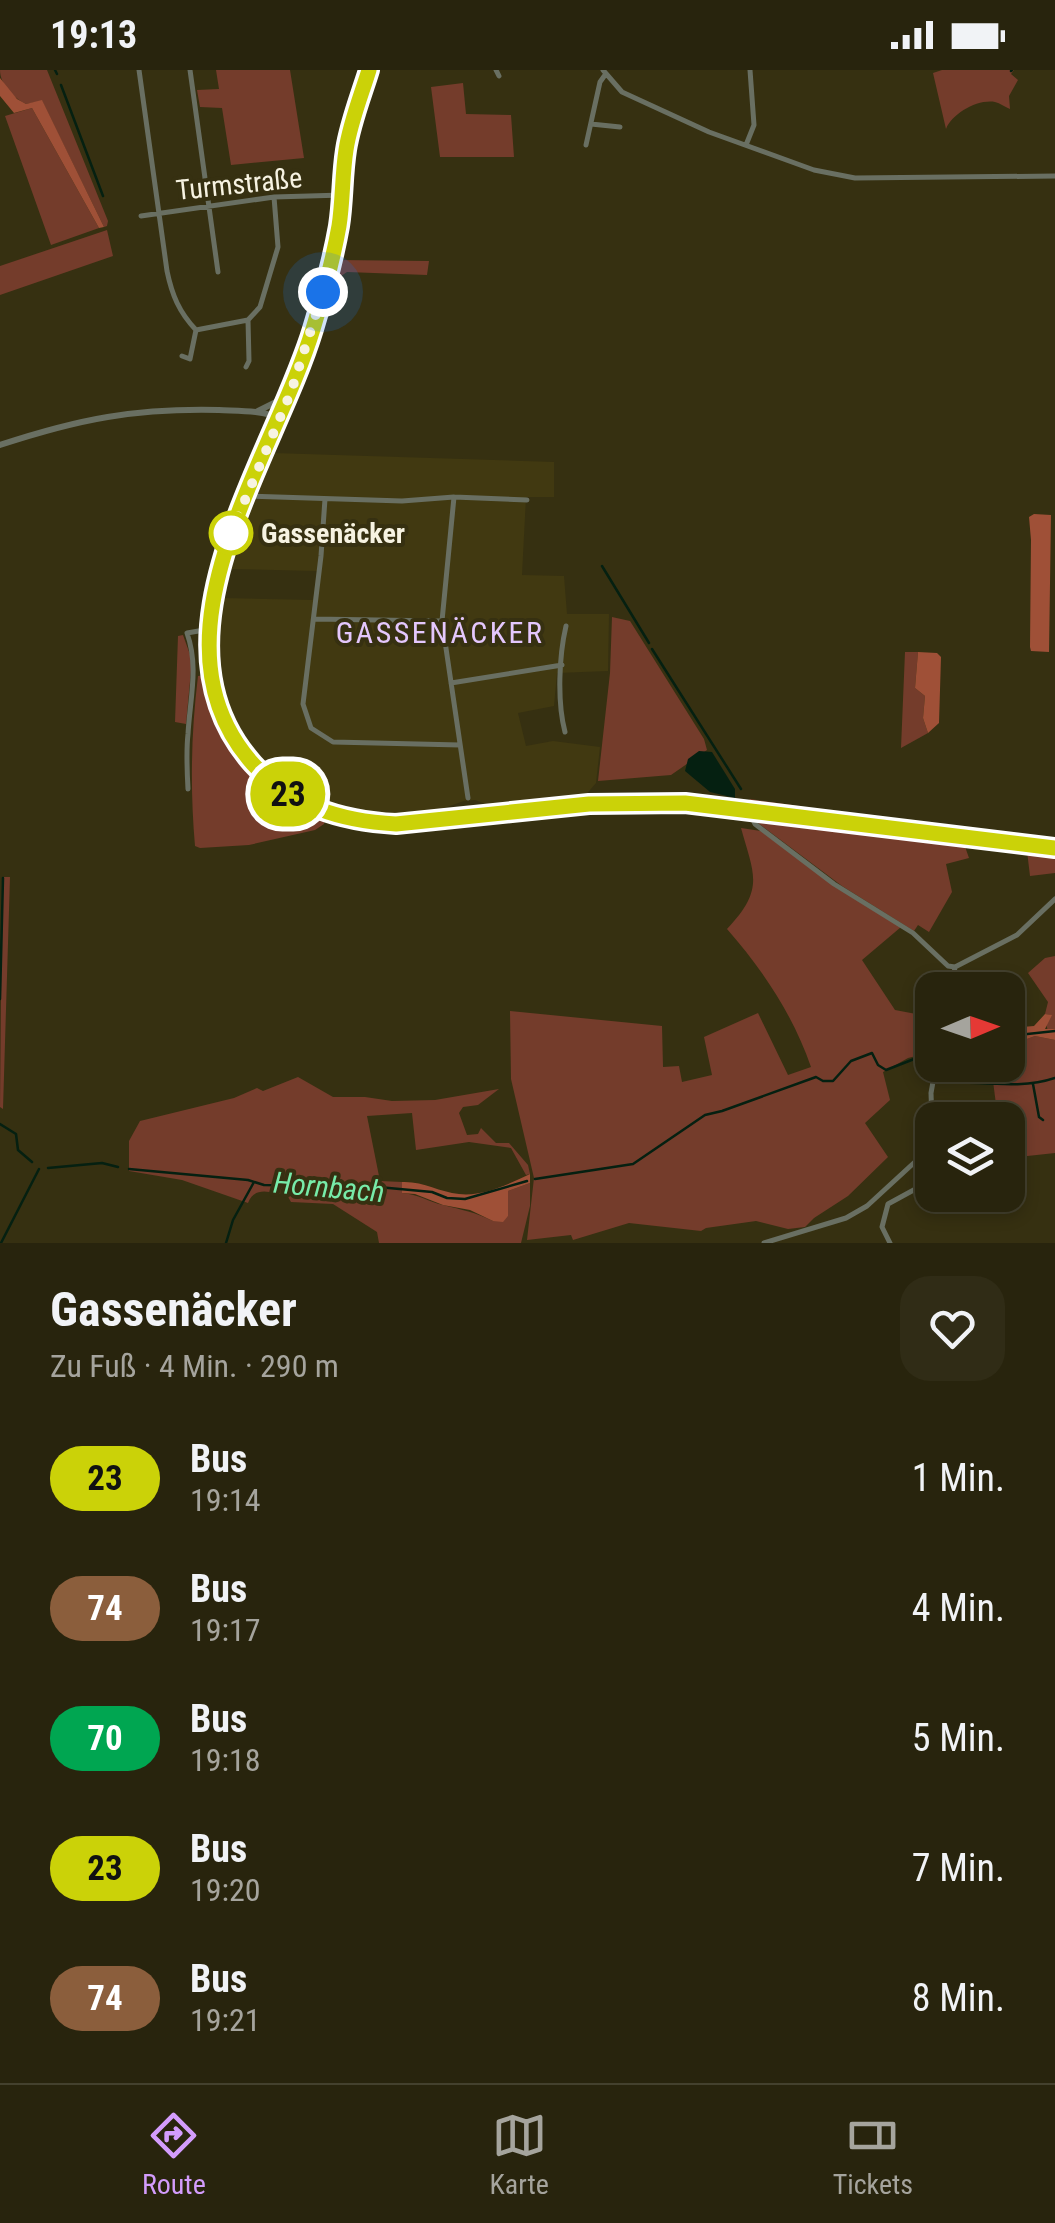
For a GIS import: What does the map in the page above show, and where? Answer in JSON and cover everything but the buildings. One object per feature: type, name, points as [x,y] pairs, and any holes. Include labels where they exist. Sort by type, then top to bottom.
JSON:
[{"type":"main road","points":[[369,70],[352,124],[338,228],[314,327],[220,566],[210,629],[210,665],[220,710],[246,756],[285,792],[332,816],[396,824],[618,803],[685,803],[1055,848]]},
{"type":"street","points":[[139,70],[173,297],[196,330]]},
{"type":"street","points":[[190,70],[218,272]]},
{"type":"street","points":[[746,145],[754,126],[750,70]]},
{"type":"street","points":[[586,145],[604,72],[622,92],[814,170],[855,178],[1055,176]]},
{"type":"street","points":[[591,124],[620,128]]},
{"type":"street","name":"Turmstraße","points":[[141,216],[274,197],[343,195]]},
{"type":"street","points":[[196,330],[248,320],[260,307],[278,247],[274,197]]},
{"type":"street","points":[[246,367],[248,320]]},
{"type":"street","points":[[182,356],[190,359],[196,330]]},
{"type":"street","points":[[256,412],[282,401],[291,392]]},
{"type":"street","points":[[0,444],[93,417],[137,411],[256,412],[281,418]]},
{"type":"street","points":[[246,496],[527,500]]},
{"type":"street","points":[[454,497],[442,621],[468,798]]},
{"type":"street","points":[[325,499],[304,704],[310,728],[333,742],[460,745]]},
{"type":"street","points":[[314,619],[442,621]]},
{"type":"street","points":[[564,732],[560,713],[566,626]]},
{"type":"street","points":[[188,789],[187,737],[195,670],[187,633],[210,629]]},
{"type":"street","points":[[451,682],[562,665]]},
{"type":"street","points":[[748,810],[755,824],[813,869],[913,932],[937,959],[955,967]]},
{"type":"street","points":[[955,967],[1017,935],[1055,899]]},
{"type":"street","points":[[954,972],[955,967]]},
{"type":"street","points":[[764,1243],[846,1218],[881,1194],[915,1160]]},
{"type":"street","points":[[890,1243],[882,1227],[888,1204],[915,1189]]},
{"type":"street","points":[[881,1194],[888,1204]]},
{"type":"shaded area","points":[[0,70],[47,70],[107,226],[104,227],[42,101],[26,104],[17,98],[5,86]]},
{"type":"shaded area","points":[[216,70],[290,70],[304,158],[231,165],[222,108],[200,107],[197,90],[219,89]]},
{"type":"shaded area","points":[[1014,70],[1011,74],[1018,80],[1009,96],[1010,109],[995,102],[973,105],[959,113],[946,129],[933,73]]},
{"type":"shaded area","points":[[0,78],[26,104],[42,100],[104,227],[99,228],[32,108],[14,113],[0,96]]},
{"type":"shaded area","points":[[463,83],[466,114],[511,115],[514,157],[440,157],[431,87]]},
{"type":"shaded area","points":[[32,108],[99,228],[51,245],[5,116]]},
{"type":"shaded area","points":[[107,230],[113,256],[0,295],[0,266]]},
{"type":"shaded area","points":[[337,260],[429,261],[427,275],[347,272],[332,282]]},
{"type":"shaded area","points":[[273,453],[554,462],[554,497],[526,497],[522,575],[564,576],[567,614],[609,614],[608,671],[557,673],[554,706],[518,713],[526,746],[553,741],[600,747],[596,783],[584,797],[491,806],[464,801],[424,815],[356,814],[337,811],[307,798],[280,781],[258,760],[238,732],[218,677],[216,636],[222,598],[313,600],[317,571],[230,569],[245,516]]},
{"type":"shaded area","points":[[1051,515],[1049,652],[1031,651],[1030,647],[1029,517]]},
{"type":"shaded area","points":[[612,617],[630,621],[704,739],[707,750],[671,775],[598,781]]},
{"type":"shaded area","points":[[183,635],[192,660],[186,724],[175,722],[178,636]]},
{"type":"shaded area","points":[[905,652],[918,652],[915,688],[925,696],[923,718],[928,733],[901,748]]},
{"type":"shaded area","points":[[918,652],[937,653],[941,657],[939,723],[928,733],[923,718],[925,696],[915,688]]},
{"type":"shaded area","points":[[206,675],[222,726],[245,764],[278,794],[325,819],[324,824],[315,830],[249,845],[195,846],[194,718],[198,676]]},
{"type":"shaded area","points":[[699,751],[712,752],[735,789],[735,798],[710,792],[685,771],[688,759]]},
{"type":"shaded area","points":[[750,799],[963,828],[958,833],[755,807],[747,803]]},
{"type":"shaded area","points":[[758,815],[962,838],[969,858],[946,864],[952,892],[929,932],[918,925],[914,931],[842,886],[758,823]]},
{"type":"shaded area","points":[[741,828],[761,831],[837,888],[901,927],[862,960],[895,1010],[915,1014],[915,1056],[883,1072],[890,1100],[865,1123],[888,1157],[848,1196],[805,1227],[788,1229],[756,1221],[701,1231],[629,1223],[573,1240],[571,1235],[527,1240],[534,1178],[511,1079],[510,1011],[662,1026],[663,1067],[679,1066],[682,1082],[712,1075],[704,1037],[758,1013],[788,1075],[811,1067],[776,994],[727,929],[752,892],[750,858]]},
{"type":"shaded area","points":[[1027,851],[1055,855],[1055,873],[1030,876]]},
{"type":"shaded area","points":[[2,877],[10,877],[3,1109],[0,1107]]},
{"type":"shaded area","points":[[1055,956],[1055,1029],[1048,1032],[1048,1002],[1028,973],[1045,958]]},
{"type":"shaded area","points":[[1045,1014],[1052,1015],[1045,1029],[1055,1029],[1055,1040],[1035,1036],[1025,1040],[1025,1027],[1034,1026]]},
{"type":"shaded area","points":[[1035,1036],[1055,1040],[1055,1153],[1025,1156],[1025,1102],[996,1102],[993,1082],[1025,1082],[1025,1040]]},
{"type":"shaded area","points":[[298,1077],[333,1097],[392,1101],[435,1100],[499,1089],[478,1105],[463,1107],[459,1113],[467,1135],[478,1134],[481,1128],[496,1143],[509,1143],[528,1165],[530,1174],[526,1175],[511,1148],[469,1142],[416,1150],[412,1113],[367,1116],[380,1181],[402,1182],[402,1193],[493,1221],[508,1216],[508,1191],[530,1183],[530,1206],[521,1243],[379,1243],[377,1232],[333,1204],[291,1202],[287,1195],[264,1192],[255,1194],[248,1203],[182,1180],[129,1171],[129,1141],[140,1121],[234,1098],[257,1088],[263,1091]]},
{"type":"shaded area","points":[[530,1174],[530,1183],[508,1191],[508,1216],[503,1222],[402,1193],[402,1182],[477,1194]]},
{"type":"waterway","points":[[55,70],[57,74]]},
{"type":"waterway","points":[[61,85],[103,196]]},
{"type":"waterway","points":[[602,566],[649,643]]},
{"type":"waterway","points":[[652,649],[741,789]]},
{"type":"waterway","points":[[0,999],[3,878]]},
{"type":"waterway","points":[[1025,1034],[1055,1031]]},
{"type":"waterway","name":"Hornbach","points":[[535,1179],[633,1164],[705,1115],[816,1077],[833,1081],[851,1061],[872,1053],[886,1070],[915,1059]]},
{"type":"waterway","points":[[941,1082],[1014,1084],[1055,1078]]},
{"type":"waterway","points":[[1033,1084],[1039,1117],[1043,1120]]},
{"type":"waterway","points":[[0,1124],[16,1134],[18,1150],[32,1162]]},
{"type":"waterway","name":"Hornbach","points":[[48,1168],[102,1163],[118,1167]]},
{"type":"waterway","points":[[1,1243],[39,1169]]},
{"type":"waterway","name":"Hornbach","points":[[129,1169],[248,1180],[264,1185],[378,1187],[465,1199],[527,1181]]},
{"type":"waterway","points":[[226,1243],[233,1220],[254,1182]]},
{"type":"bus line","name":"23","points":[[369,70],[346,150],[338,228],[314,327],[220,566],[210,629],[210,665],[220,710],[246,756],[299,801],[332,816],[366,823],[396,824],[589,804],[685,803],[1055,848]]},
{"type":"place","name":"Gassenäcker","points":[[231,533]]},
{"type":"district","name":"GASSENÄCKER","points":[[440,632]]},
{"type":"route","points":[[231,533],[291,392],[323,292]]}]
